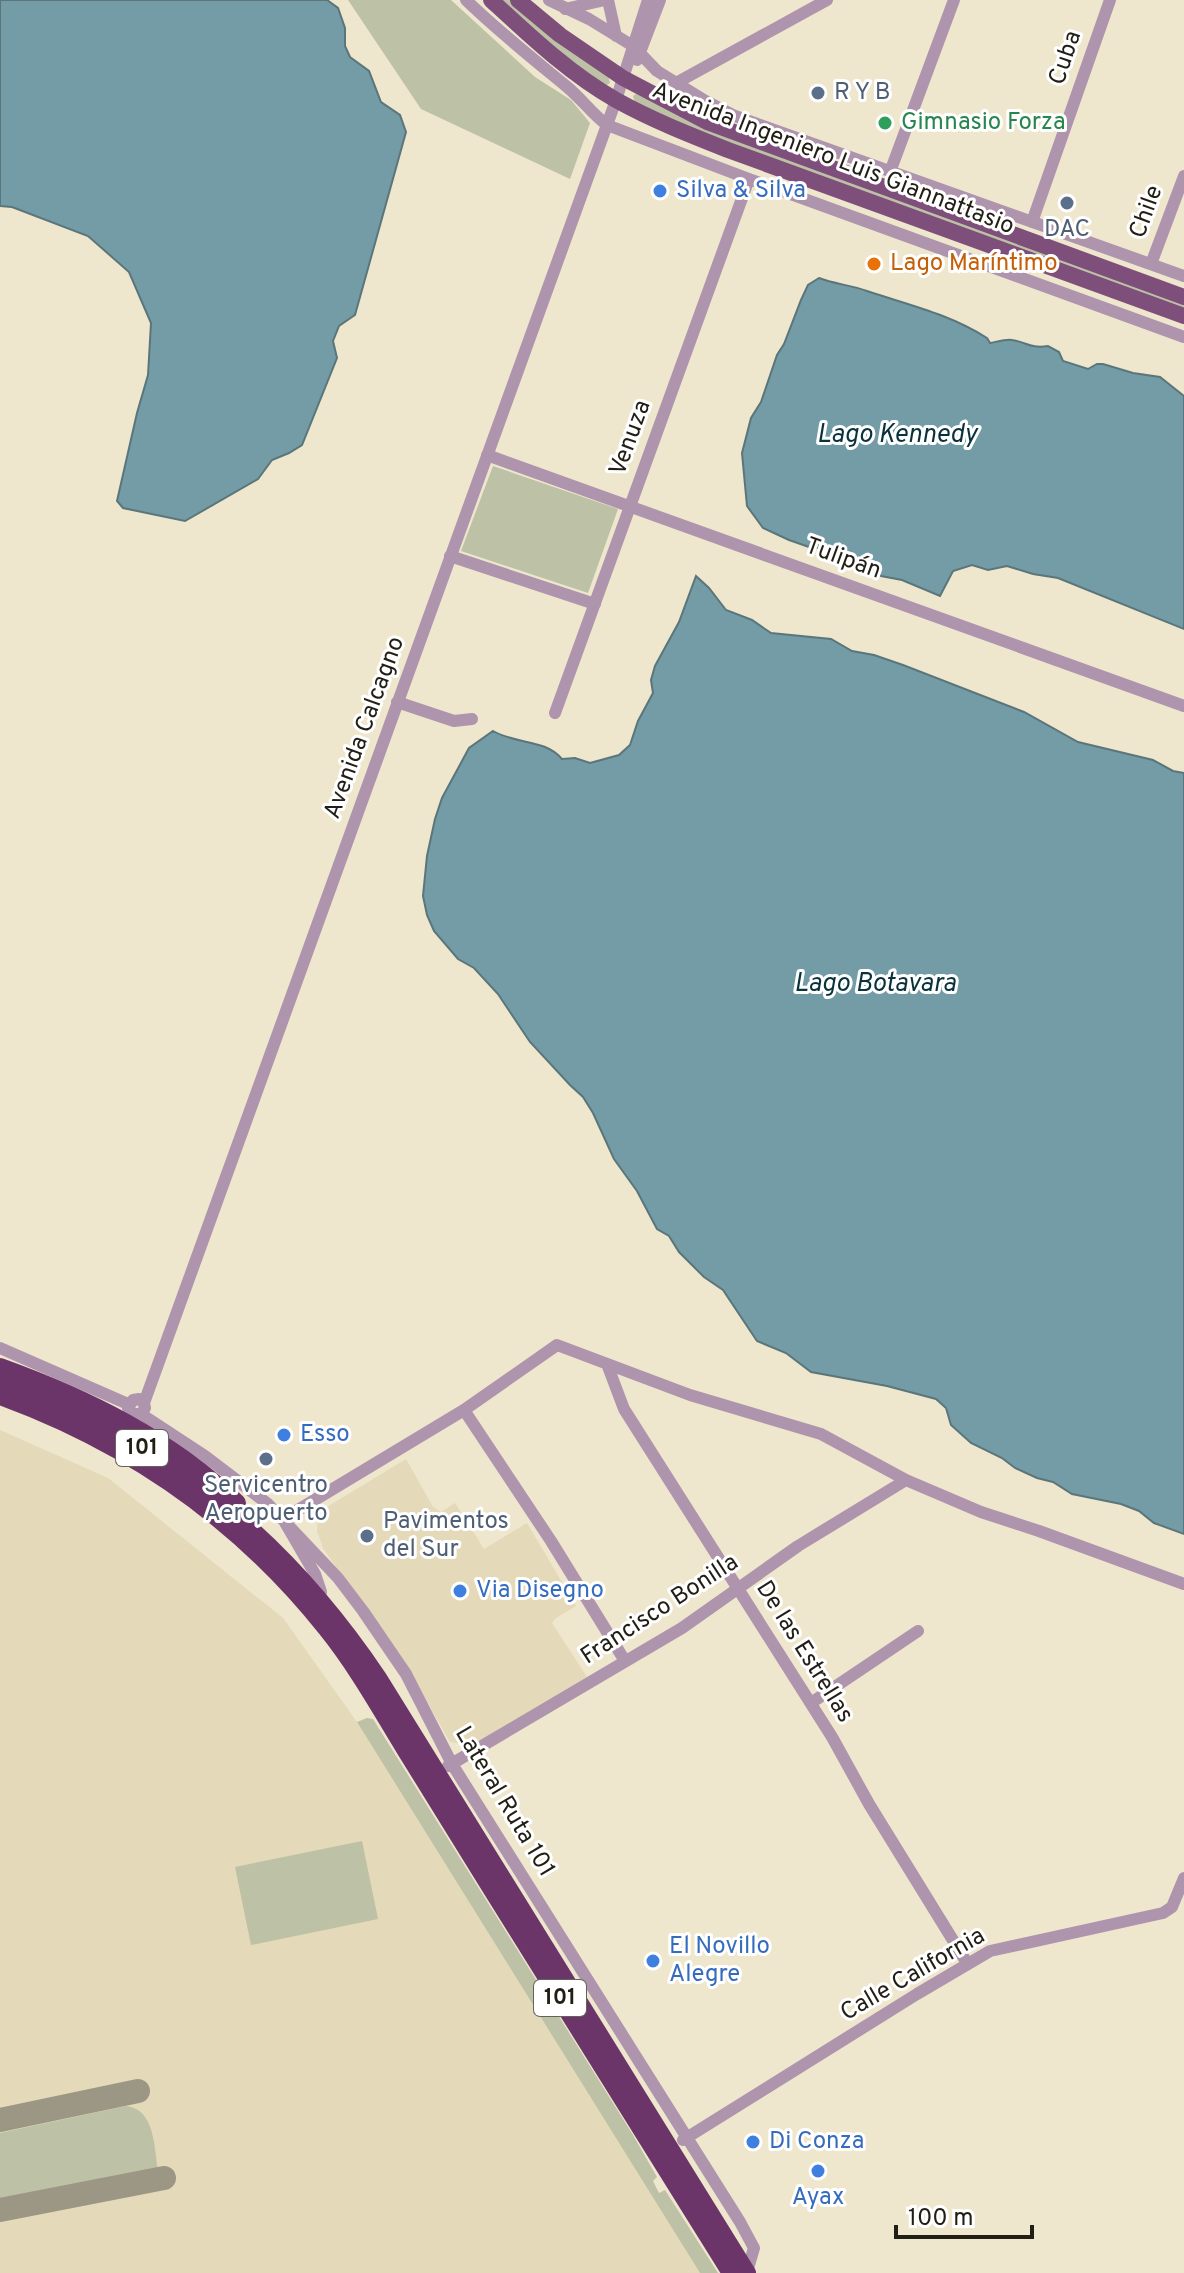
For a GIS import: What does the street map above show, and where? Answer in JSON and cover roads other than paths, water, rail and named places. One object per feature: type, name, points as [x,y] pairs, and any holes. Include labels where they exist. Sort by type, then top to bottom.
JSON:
[{"type":"highway","points":[[0,1367],[110,1414],[187,1461],[267,1532],[321,1592],[329,1610]]},
{"type":"highway","name":"101","points":[[0,1383],[55,1404],[118,1434],[185,1476],[233,1513],[304,1580],[444,1769],[637,2097],[747,2273]]},
{"type":"highway","name":"101","points":[[0,1396],[87,1432],[141,1462],[224,1522],[326,1628],[344,1652],[731,2273]]},
{"type":"highway","points":[[0,1408],[64,1433],[130,1469],[205,1522],[268,1574],[283,1580]]},
{"type":"main road","name":"Avenida Ingeniero Luis Giannattasio","points":[[491,0],[592,85],[672,127],[1184,316]]},
{"type":"main road","name":"Avenida Ingeniero Luis Giannattasio","points":[[518,0],[560,35],[623,78],[707,122],[1184,297]]},
{"type":"street","name":"Avenida Ingeniero Luis Giannattasio","points":[[466,0],[607,125],[1184,337]]},
{"type":"street","name":"Avenida Ingeniero Luis Giannattasio","points":[[549,0],[589,19],[636,51],[657,71],[735,116],[1184,276]]},
{"type":"street","points":[[565,9],[607,0],[616,36]]},
{"type":"street","name":"Avenida Calcagno","points":[[636,51],[648,0]]},
{"type":"street","name":"Avenida Calcagno","points":[[140,1403],[623,78],[660,0]]},
{"type":"street","points":[[890,172],[954,0]]},
{"type":"street","name":"Cuba","points":[[1032,222],[1110,0]]},
{"type":"street","points":[[676,83],[824,1]]},
{"type":"street","name":"Chile","points":[[1151,264],[1184,176]]},
{"type":"street","name":"Venuza","points":[[555,713],[749,179]]},
{"type":"street","name":"Tulipán","points":[[487,455],[1184,706]]},
{"type":"street","points":[[450,556],[595,604]]},
{"type":"street","points":[[397,702],[454,721],[472,719]]},
{"type":"street","points":[[321,1592],[315,1574],[283,1519],[464,1410],[557,1345],[690,1395],[821,1434],[906,1480],[981,1512],[1184,1584]]},
{"type":"street","name":"Lateral Ruta 101","points":[[0,1348],[140,1403],[243,1483],[283,1519],[338,1578],[387,1644],[422,1702],[444,1769],[687,2138],[754,2248],[747,2273]]},
{"type":"street","name":"De las Estrellas","points":[[607,1364],[624,1409],[811,1703],[967,1963]]},
{"type":"street","points":[[464,1410],[551,1541],[625,1661]]},
{"type":"street","name":"Francisco Bonilla","points":[[444,1769],[692,1621],[798,1546],[906,1480]]},
{"type":"street","points":[[811,1703],[918,1631]]},
{"type":"street","name":"Calle California","points":[[670,2149],[967,1963],[990,1951],[1163,1913],[1172,1907],[1184,1878]]},
{"type":"street","points":[[637,2097],[646,2075]]},
{"type":"water","points":[[0,0],[327,0],[338,8],[350,57],[369,71],[381,102],[400,115],[406,132],[355,315],[339,326],[333,341],[337,358],[302,445],[272,460],[258,479],[185,521],[123,508],[117,501],[148,375],[151,323],[129,272],[88,236],[12,207],[0,206]]},
{"type":"water","name":"Lago Kennedy","points":[[819,278],[943,316],[987,338],[990,343],[1010,340],[1048,346],[1059,352],[1063,361],[1088,369],[1103,364],[1160,377],[1184,396],[1184,629],[1058,578],[1007,566],[988,570],[972,565],[953,571],[940,596],[902,580],[881,576],[842,552],[809,547],[763,528],[747,506],[742,453],[751,418],[761,402],[801,300],[808,285]]},
{"type":"water","name":"Lago Botavara","points":[[696,576],[726,610],[752,620],[771,633],[831,639],[852,651],[903,665],[1024,712],[1078,742],[1153,760],[1173,771],[1184,773],[1184,1534],[1154,1523],[1139,1511],[1072,1494],[1053,1482],[1015,1468],[971,1443],[951,1425],[946,1408],[936,1399],[811,1372],[786,1353],[757,1341],[723,1290],[704,1277],[679,1252],[669,1236],[657,1229],[637,1191],[614,1159],[583,1097],[530,1042],[498,994],[474,968],[458,959],[434,931],[423,896],[427,856],[442,798],[469,748],[493,731],[548,748],[562,759],[575,758],[590,763],[619,755],[630,745],[653,693],[651,680],[655,666],[679,622]]},
{"type":"place","name":"R Y B","points":[[818,93]]},
{"type":"place","name":"Gimnasio Forza","points":[[885,123]]},
{"type":"place","name":"Silva & Silva","points":[[660,191]]},
{"type":"place","name":"DAC","points":[[1067,203]]},
{"type":"place","name":"Lago Maríntimo","points":[[874,264]]},
{"type":"place","name":"Esso","points":[[284,1435]]},
{"type":"place","name":"Servicentro Aeropuerto","points":[[266,1459]]},
{"type":"place","name":"Pavimentos del Sur","points":[[367,1536]]},
{"type":"place","name":"Via Disegno","points":[[460,1591]]},
{"type":"place","name":"El Novillo Alegre","points":[[653,1961]]},
{"type":"place","name":"Di Conza","points":[[753,2142]]},
{"type":"place","name":"Ayax","points":[[818,2171]]}]
